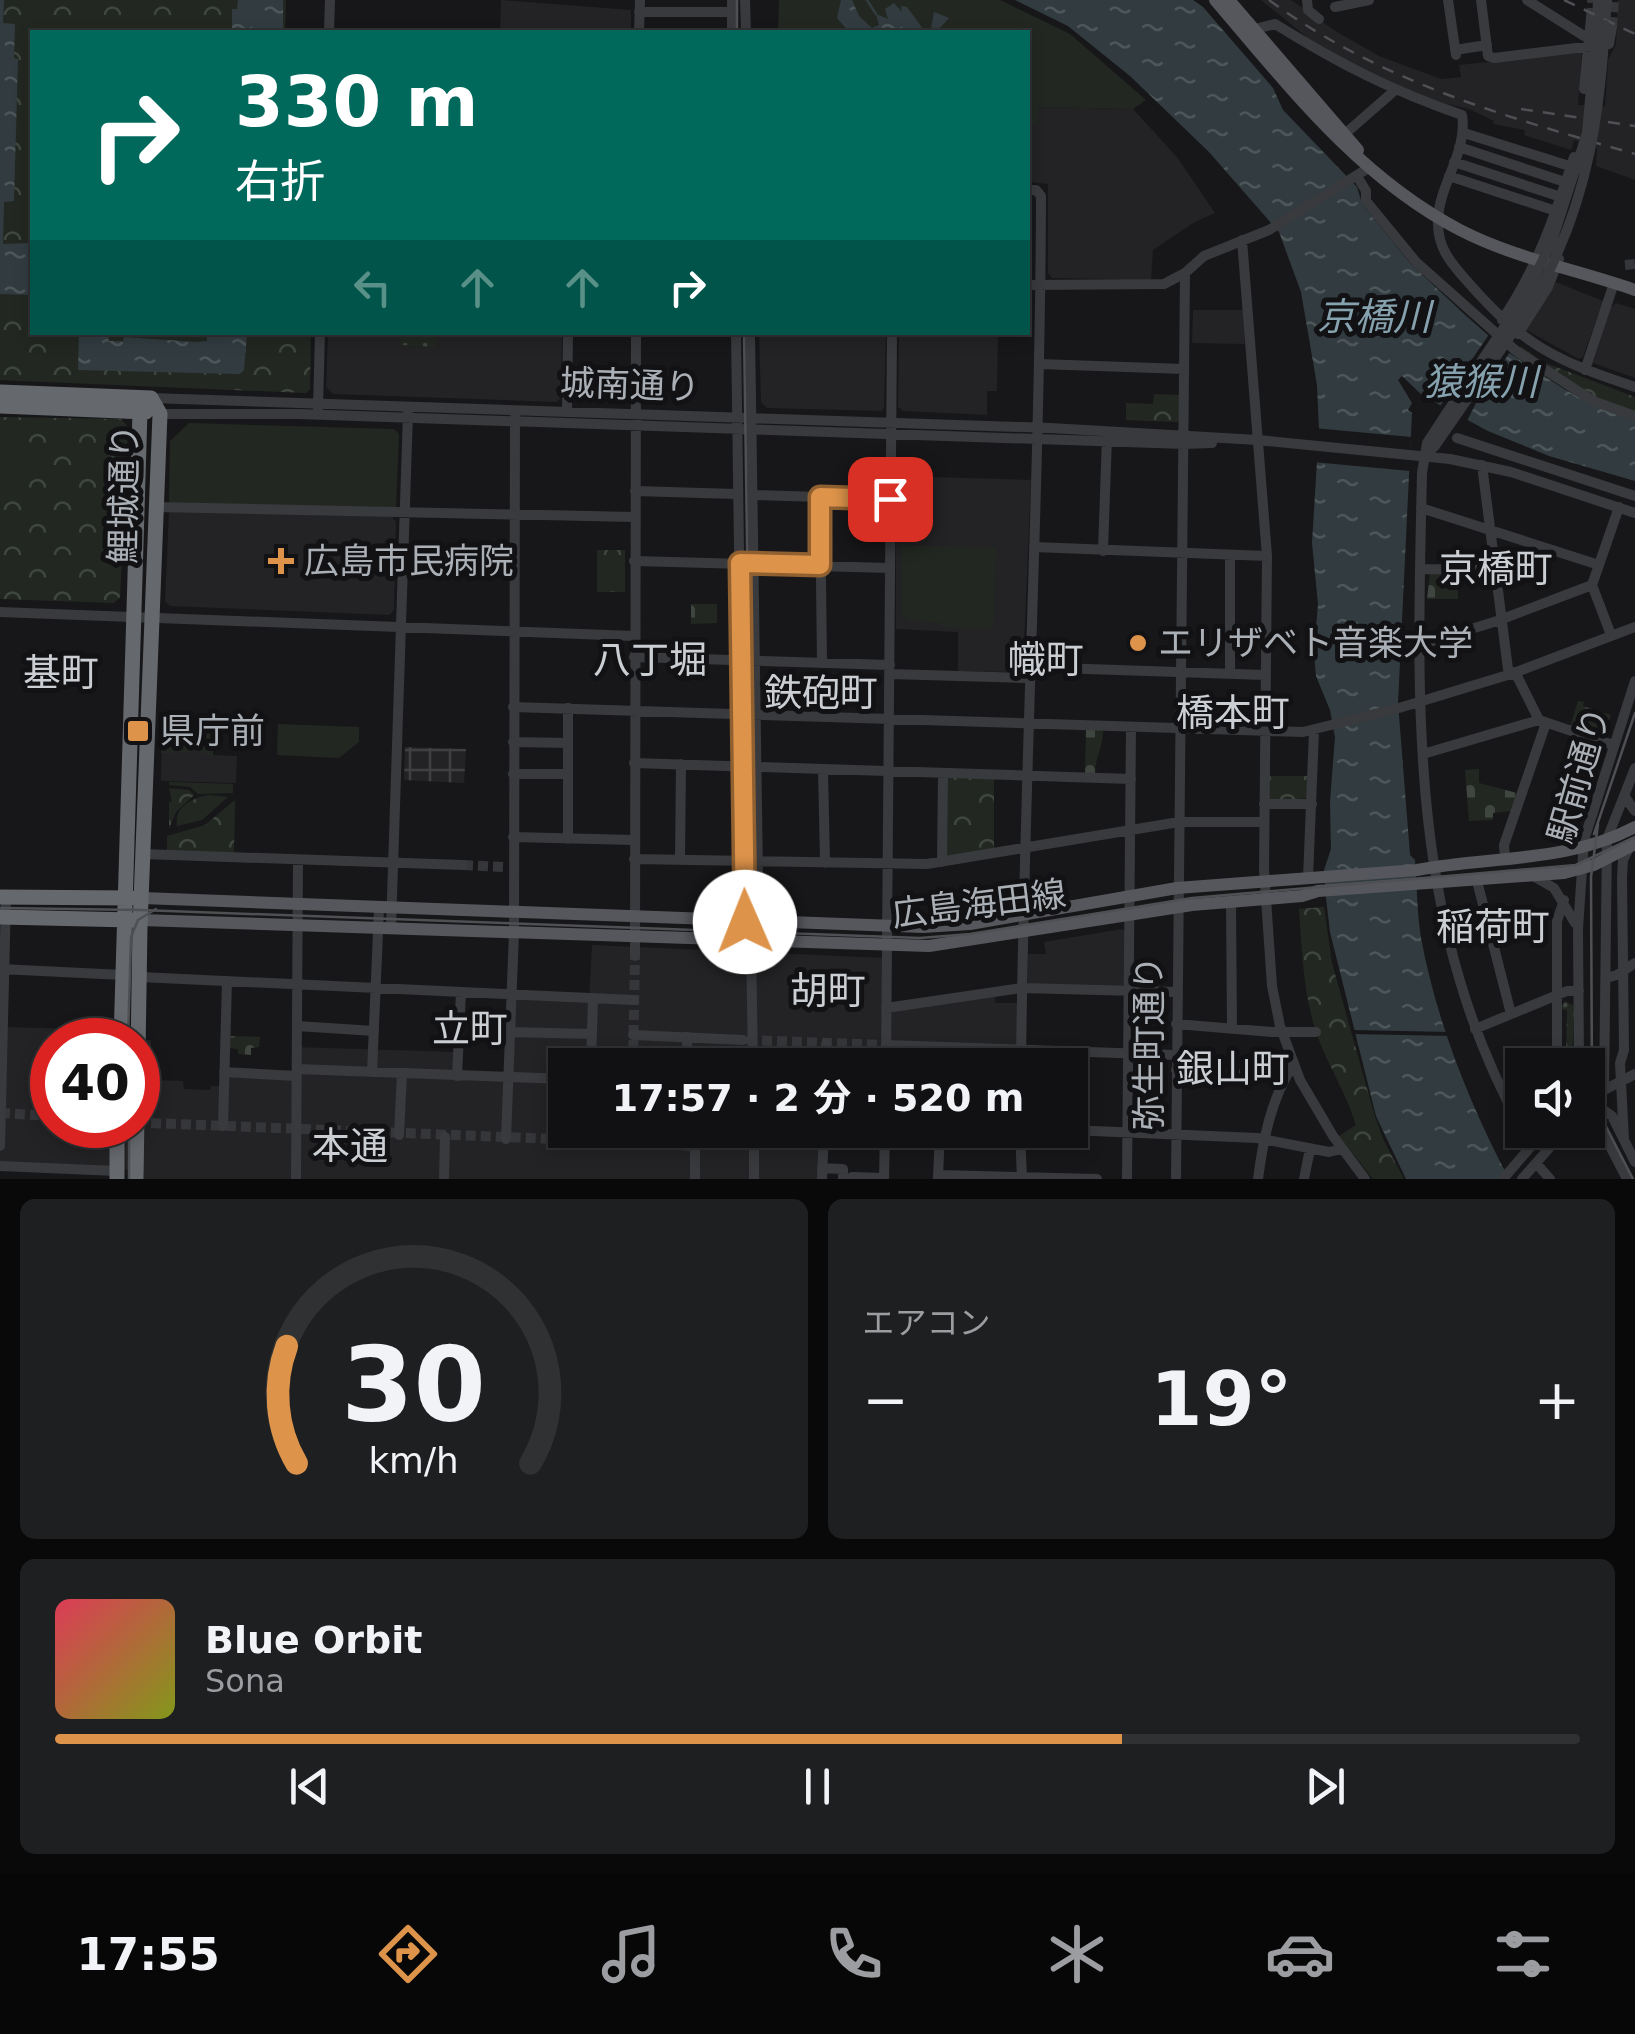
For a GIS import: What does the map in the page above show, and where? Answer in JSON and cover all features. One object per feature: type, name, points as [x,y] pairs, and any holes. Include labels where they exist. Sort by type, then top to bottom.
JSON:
[{"type":"highway","name":"城南通り","points":[[0,392],[151,398]]},
{"type":"highway","name":"鯉城通り","points":[[121,1018],[122,976],[132,920],[142,898],[143,617],[140,412],[151,398],[160,414],[143,617],[125,898],[132,920],[140,977],[141,1018]]},
{"type":"highway","points":[[0,406],[160,414]]},
{"type":"highway","points":[[3,897],[142,898]]},
{"type":"highway","points":[[3,917],[132,920]]},
{"type":"highway","points":[[117,1175],[118,1148]]},
{"type":"highway","name":"鯉城通り","points":[[136,1179],[139,1148]]},
{"type":"main road","points":[[1215,0],[1331,134],[1438,218],[1484,240],[1635,290]]},
{"type":"main road","points":[[1229,0],[1346,133],[1370,167]]},
{"type":"main road","name":"広島海田線","points":[[1417,876],[1432,867],[1554,855],[1607,840],[1635,827]]},
{"type":"main road","name":"広島海田線","points":[[142,898],[888,927],[948,926],[1177,888],[1264,880],[1318,882],[1417,876],[1435,882],[1533,876],[1581,870],[1632,845]]},
{"type":"main road","name":"広島海田線","points":[[132,920],[948,945],[1177,908],[1265,899],[1318,882]]},
{"type":"street","points":[[328,30],[330,0]]},
{"type":"street","points":[[745,0],[746,30]]},
{"type":"street","points":[[1308,0],[1308,10],[1319,19]]},
{"type":"street","points":[[1335,7],[1365,0]]},
{"type":"street","points":[[1448,0],[1456,52],[1487,45]]},
{"type":"street","points":[[1481,0],[1488,56],[1494,58],[1589,41],[1610,42],[1612,28]]},
{"type":"street","points":[[1527,0],[1589,41]]},
{"type":"street","points":[[1450,417],[1527,293],[1552,242],[1589,122],[1598,0]]},
{"type":"street","points":[[1505,1097],[1456,974],[1432,867],[1419,702],[1424,456],[1427,444],[1535,297],[1560,244],[1596,134],[1607,0]]},
{"type":"street","points":[[639,6],[732,6]]},
{"type":"street","points":[[1584,89],[1591,18]]},
{"type":"street","points":[[1255,29],[1275,24],[1394,91],[1462,115],[1464,133],[1438,218],[1439,241],[1446,257],[1518,334],[1585,374],[1635,386]]},
{"type":"street","points":[[1346,133],[1394,91]]},
{"type":"street","points":[[1464,133],[1570,167]]},
{"type":"street","points":[[1460,146],[1566,182]]},
{"type":"street","points":[[1510,196],[1524,152]]},
{"type":"street","points":[[1502,320],[1538,259],[1574,157],[1591,162],[1558,265],[1518,334]]},
{"type":"street","points":[[1454,162],[1560,197]]},
{"type":"street","points":[[1030,284],[1164,284],[1185,273],[1204,256],[1272,227],[1358,180],[1370,167]]},
{"type":"street","points":[[1449,176],[1556,212]]},
{"type":"street","points":[[1358,180],[1366,191],[1366,201],[1416,262],[1515,350],[1579,393],[1635,416]]},
{"type":"street","points":[[1021,1048],[1041,285],[1041,196],[1030,190]]},
{"type":"street","points":[[1242,240],[1267,556],[1264,880],[1272,986],[1293,1065],[1342,1149],[1366,1179]]},
{"type":"street","name":"弥生町通り","points":[[1176,1179],[1185,273]]},
{"type":"street","points":[[1579,393],[1614,283]]},
{"type":"street","points":[[318,409],[320,335]]},
{"type":"street","points":[[567,412],[568,335]]},
{"type":"street","points":[[635,956],[636,335]]},
{"type":"street","points":[[736,335],[736,494],[747,563],[754,661],[757,862],[751,922],[753,1048]]},
{"type":"street","points":[[750,335],[752,495],[741,661],[744,861],[751,922]]},
{"type":"street","points":[[892,335],[886,1045],[987,1048]]},
{"type":"street","points":[[1039,364],[1184,369]]},
{"type":"street","name":"城南通り","points":[[151,398],[318,409],[1258,440],[1424,456]]},
{"type":"street","name":"城南通り","points":[[160,414],[318,409]]},
{"type":"street","points":[[372,1072],[376,988],[393,863],[408,412]]},
{"type":"street","name":"城南通り","points":[[515,416],[567,412],[634,420]]},
{"type":"street","points":[[506,1139],[514,932],[508,867],[513,837],[515,416]]},
{"type":"street","points":[[1104,551],[1107,436]]},
{"type":"street","points":[[1457,438],[1635,496]]},
{"type":"street","points":[[1424,456],[1482,465],[1635,512]]},
{"type":"street","points":[[1482,465],[1511,674]]},
{"type":"street","points":[[635,491],[736,494]]},
{"type":"street","points":[[752,495],[890,499]]},
{"type":"street","points":[[820,497],[822,663]]},
{"type":"street","points":[[154,507],[634,517]]},
{"type":"street","points":[[1611,636],[1592,585],[1618,507]]},
{"type":"street","points":[[1421,508],[1599,565]]},
{"type":"street","points":[[1034,547],[1267,556]]},
{"type":"street","points":[[1230,555],[1230,673]]},
{"type":"street","points":[[634,561],[890,568]]},
{"type":"street","points":[[1420,569],[1496,570]]},
{"type":"street","points":[[1420,645],[1502,620],[1592,585]]},
{"type":"street","points":[[0,612],[634,636]]},
{"type":"street","points":[[513,706],[1314,730],[1511,674],[1635,627]]},
{"type":"street","points":[[634,657],[822,663],[890,670],[1265,675]]},
{"type":"street","points":[[1505,858],[1504,845],[1542,721],[1518,678],[1511,674]]},
{"type":"street","name":"駅前通り","points":[[1579,1048],[1582,848],[1635,681]]},
{"type":"street","points":[[568,708],[568,839]]},
{"type":"street","points":[[1422,754],[1542,721],[1613,745]]},
{"type":"street","points":[[1127,1179],[1132,727]]},
{"type":"street","points":[[1314,730],[1312,804],[1318,882]]},
{"type":"street","points":[[513,742],[568,743]]},
{"type":"street","points":[[634,763],[1131,779]]},
{"type":"street","points":[[680,860],[681,764]]},
{"type":"street","name":"駅前通り","points":[[1607,840],[1635,768]]},
{"type":"street","points":[[823,770],[825,863]]},
{"type":"street","points":[[942,862],[944,773]]},
{"type":"street","points":[[513,774],[568,774]]},
{"type":"street","points":[[1625,798],[1635,811]]},
{"type":"street","points":[[1264,804],[1312,804]]},
{"type":"street","points":[[634,859],[889,865],[942,862],[1179,822],[1264,822]]},
{"type":"street","points":[[513,837],[634,840]]},
{"type":"street","points":[[1607,840],[1610,857],[1622,878]]},
{"type":"street","points":[[1624,1140],[1621,1080],[1630,915],[1622,878],[1623,860],[1632,845]]},
{"type":"street","points":[[143,854],[463,866]]},
{"type":"street","name":"駅前通り","points":[[1605,1048],[1610,857]]},
{"type":"street","points":[[296,1179],[298,860]]},
{"type":"street","points":[[1533,876],[1550,885],[1564,900],[1578,928]]},
{"type":"street","points":[[1477,881],[1510,1014]]},
{"type":"street","points":[[0,1146],[3,897]]},
{"type":"street","points":[[1558,1048],[1557,921],[1564,900]]},
{"type":"street","points":[[1232,902],[1232,1029]]},
{"type":"street","points":[[1606,978],[1630,966]]},
{"type":"street","points":[[2,969],[122,976]]},
{"type":"street","points":[[140,977],[634,1000]]},
{"type":"street","points":[[223,1126],[227,981]]},
{"type":"street","points":[[886,1008],[1021,988],[1176,992]]},
{"type":"street","points":[[1475,1029],[1558,995],[1579,991]]},
{"type":"street","points":[[457,1076],[460,992]]},
{"type":"street","points":[[592,1048],[593,998]]},
{"type":"street","points":[[1176,1024],[1316,1032]]},
{"type":"street","points":[[297,1026],[374,1030]]},
{"type":"street","points":[[510,1032],[592,1034]]},
{"type":"street","points":[[633,1035],[743,1040]]},
{"type":"street","points":[[687,1038],[687,1048]]},
{"type":"street","points":[[826,1044],[826,1048]]},
{"type":"street","points":[[1088,1052],[1176,1055]]},
{"type":"street","points":[[1258,1179],[1263,1139],[1293,1065]]},
{"type":"street","points":[[1176,1070],[1285,1078]]},
{"type":"street","points":[[224,1072],[372,1072],[548,1079]]},
{"type":"street","points":[[399,1135],[402,1073]]},
{"type":"street","points":[[1605,1089],[1635,1074]]},
{"type":"street","points":[[1605,1111],[1612,1116],[1635,1162]]},
{"type":"street","points":[[1088,1131],[1263,1139],[1310,1149],[1342,1149]]},
{"type":"street","points":[[1605,1136],[1627,1179]]},
{"type":"street","points":[[444,1179],[445,1137]]},
{"type":"street","points":[[694,1148],[695,1179]]},
{"type":"street","points":[[754,1148],[754,1179]]},
{"type":"street","points":[[823,1148],[822,1174],[843,1168],[847,1178],[884,1178],[885,1148]]},
{"type":"street","points":[[939,1148],[938,1177],[1097,1179]]},
{"type":"street","points":[[1021,1148],[1022,1178]]},
{"type":"street","points":[[1506,1176],[1530,1148]]},
{"type":"street","points":[[1522,1179],[1549,1148]]},
{"type":"street","points":[[1304,1179],[1310,1149]]},
{"type":"street","points":[[1536,1163],[1550,1179]]},
{"type":"street","points":[[0,1166],[57,1174],[117,1175]]},
{"type":"shaded area","points":[[501,0],[631,10],[631,30],[500,30]]},
{"type":"shaded area","points":[[1261,0],[1291,0],[1379,56],[1441,79],[1461,77],[1459,65],[1582,52],[1578,105],[1605,106],[1608,60],[1616,44],[1618,0],[1635,0],[1635,180],[1596,166],[1597,148],[1574,140],[1571,150],[1524,135],[1525,130],[1493,124],[1494,121],[1469,109],[1429,100],[1356,66],[1309,39]]},
{"type":"shaded area","points":[[1037,107],[1133,109],[1177,157],[1215,213],[1153,250],[1151,280],[1052,278],[1048,273],[1048,184],[1030,182],[1030,124],[1037,124]]},
{"type":"shaded area","points":[[1556,282],[1603,301],[1579,359],[1526,330]]},
{"type":"shaded area","points":[[1616,303],[1635,309],[1635,378],[1593,363],[1611,307]]},
{"type":"shaded area","points":[[1193,310],[1243,310],[1245,344],[1192,343]]},
{"type":"shaded area","points":[[328,335],[562,335],[561,398],[557,402],[333,394],[326,387]]},
{"type":"shaded area","points":[[759,335],[886,335],[881,411],[767,408],[761,402]]},
{"type":"shaded area","points":[[899,335],[998,335],[997,391],[987,391],[987,415],[903,411],[898,407]]},
{"type":"shaded area","points":[[896,476],[1031,480],[1020,672],[958,671],[958,632],[896,629]]},
{"type":"shaded area","name":"広島市民病院","points":[[169,511],[392,517],[396,522],[394,610],[389,615],[170,606],[165,601]]},
{"type":"shaded area","points":[[162,729],[211,731],[213,755],[237,756],[236,783],[161,781]]},
{"type":"shaded area","points":[[405,747],[466,749],[464,783],[404,780]]},
{"type":"shaded area","points":[[1570,759],[1593,766],[1580,807],[1557,799]]},
{"type":"shaded area","points":[[1122,929],[1126,932],[1122,987],[1030,986],[1028,954],[1046,954],[1044,942]]},
{"type":"shaded area","points":[[592,945],[885,958],[885,1008],[995,995],[995,1003],[1020,1003],[1019,1048],[548,1048],[548,1148],[822,1148],[821,1179],[144,1179],[143,1170],[0,1165],[0,1070],[5,1027],[30,1028],[30,1148],[160,1148],[160,1080],[183,1081],[184,1089],[210,1090],[211,1086],[221,1086],[222,1073],[294,1076],[295,1047],[456,1052],[455,1074],[510,1077],[513,996],[589,1000]]},
{"type":"green space","points":[[0,0],[286,0],[285,30],[30,30],[30,335],[311,335],[310,389],[306,393],[0,380]]},
{"type":"green space","points":[[779,0],[1000,0],[1070,34],[1146,100],[1133,109],[1038,107],[1037,124],[1030,124],[1030,30],[778,30]]},
{"type":"green space","points":[[400,335],[436,335],[436,347],[400,345]]},
{"type":"green space","points":[[1521,346],[1543,362],[1635,397],[1635,419],[1591,404],[1514,357]]},
{"type":"green space","points":[[1154,394],[1180,395],[1181,419],[1126,420],[1126,403],[1153,404]]},
{"type":"green space","points":[[0,417],[121,419],[128,427],[120,597],[114,603],[0,599]]},
{"type":"green space","points":[[189,423],[394,429],[399,434],[396,508],[172,505],[170,441]]},
{"type":"green space","points":[[0,435],[28,439],[29,470],[0,471]]},
{"type":"green space","points":[[902,545],[996,548],[993,629],[942,627],[941,623],[909,620],[902,615]]},
{"type":"green space","points":[[597,550],[625,550],[625,592],[597,592]]},
{"type":"green space","points":[[1430,573],[1458,573],[1458,599],[1427,599]]},
{"type":"green space","points":[[691,604],[717,604],[717,623],[691,624]]},
{"type":"green space","points":[[1578,701],[1611,715],[1604,735],[1570,727]]},
{"type":"green space","points":[[278,724],[359,727],[359,742],[339,758],[277,755]]},
{"type":"green space","points":[[162,729],[211,731],[213,756],[203,753]]},
{"type":"green space","points":[[1086,730],[1103,730],[1095,774],[1085,774]]},
{"type":"green space","points":[[162,736],[180,740],[191,752],[161,753]]},
{"type":"green space","points":[[1479,769],[1479,783],[1517,793],[1511,811],[1493,813],[1493,820],[1469,821],[1465,770]]},
{"type":"green space","points":[[1269,776],[1310,776],[1308,798],[1272,801]]},
{"type":"green space","points":[[949,777],[994,779],[994,850],[945,855]]},
{"type":"green space","points":[[169,782],[233,784],[233,793],[198,794],[190,787]]},
{"type":"green space","points":[[169,788],[189,790],[194,795],[176,812],[169,829],[172,802]]},
{"type":"green space","points":[[209,795],[228,797],[202,820],[177,826],[178,814],[185,804]]},
{"type":"green space","points":[[235,800],[234,853],[167,851],[167,836],[205,825]]},
{"type":"green space","points":[[1324,907],[1332,963],[1375,1117],[1404,1179],[1373,1179],[1339,1136],[1356,1125],[1312,1017],[1299,909]]},
{"type":"green space","points":[[1565,1001],[1574,1006],[1573,1048],[1566,1048],[1567,1010],[1561,1009]]},
{"type":"green space","points":[[229,1036],[260,1037],[259,1047],[251,1048],[251,1055],[238,1054],[238,1049],[229,1048]]},
{"type":"water","points":[[0,0],[4,0],[3,23],[15,24],[14,58],[18,59],[14,201],[4,202],[3,244],[30,243],[30,295],[0,294]]},
{"type":"water","points":[[238,0],[283,0],[283,30],[232,30],[232,9],[237,9]]},
{"type":"water","points":[[841,0],[852,0],[859,16],[872,28],[879,25],[876,14],[888,19],[885,9],[894,3],[902,12],[901,6],[907,7],[923,29],[931,29],[934,12],[949,18],[938,30],[847,30],[837,18]]},
{"type":"water","name":"京橋川","points":[[1015,0],[1193,0],[1273,88],[1283,110],[1357,187],[1362,204],[1410,263],[1506,351],[1591,404],[1635,419],[1635,481],[1549,456],[1488,431],[1423,396],[1402,376],[1398,380],[1412,403],[1408,410],[1412,413],[1398,703],[1420,929],[1436,1001],[1456,1062],[1509,1179],[1406,1179],[1376,1116],[1330,932],[1324,870],[1331,849],[1335,737],[1330,710],[1316,676],[1314,653],[1318,604],[1312,543],[1319,429],[1317,385],[1301,292],[1279,232],[1209,152],[1130,76],[1068,26]]},
{"type":"water","points":[[79,335],[108,335],[109,341],[123,341],[124,337],[197,342],[207,341],[207,335],[247,335],[244,370],[240,374],[78,370]]},
{"type":"pier","points":[[1490,333],[1512,349],[1465,425],[1438,409]]},
{"type":"pier","points":[[1314,428],[1411,437],[1410,471],[1313,462]]},
{"type":"pier","points":[[1351,1030],[1451,1032],[1452,1036],[1352,1034]]},
{"type":"waterway","points":[[867,0],[876,14]]},
{"type":"tunnel","points":[[1591,18],[1592,0]]},
{"type":"tunnel","points":[[1612,27],[1614,0]]},
{"type":"tunnel","points":[[1625,265],[1635,264]]},
{"type":"tunnel","points":[[463,865],[504,867]]},
{"type":"tunnel","points":[[633,1048],[635,956]]},
{"type":"tunnel","points":[[747,1040],[886,1045]]},
{"type":"tunnel","points":[[0,1113],[30,1115]]},
{"type":"tunnel","points":[[160,1123],[548,1139]]},
{"type":"tram line","points":[[737,0],[737,30]]},
{"type":"tram line","points":[[744,335],[752,885]]},
{"type":"tram line","points":[[1594,834],[1635,713]]},
{"type":"tram line","points":[[1598,824],[1591,877],[1592,1090],[1596,1107],[1633,1179]]},
{"type":"tram line","points":[[0,908],[920,938],[970,934],[1192,898],[1576,865],[1635,837]]},
{"type":"tram line","points":[[129,1018],[131,937],[138,920],[156,909]]},
{"type":"tram line","points":[[129,1148],[129,1179]]},
{"type":"railway","points":[[1269,0],[1355,53],[1444,94],[1635,154]]},
{"type":"railway","points":[[1564,0],[1635,34]]},
{"type":"railway","points":[[1521,109],[1635,126]]},
{"type":"place","name":"広島市民病院","points":[[281,561]]},
{"type":"place","name":"エリザベト音楽大学","points":[[1138,643]]},
{"type":"place","name":"県庁前","points":[[138,731]]},
{"type":"district","name":"京橋町","points":[[1496,569]]},
{"type":"district","name":"八丁堀","points":[[650,660]]},
{"type":"district","name":"幟町","points":[[1046,660]]},
{"type":"district","name":"基町","points":[[61,673]]},
{"type":"district","name":"鉄砲町","points":[[821,693]]},
{"type":"district","name":"橋本町","points":[[1233,713]]},
{"type":"district","name":"稲荷町","points":[[1493,927]]},
{"type":"district","name":"胡町","points":[[828,991]]},
{"type":"district","name":"立町","points":[[470,1029]]},
{"type":"district","name":"銀山町","points":[[1233,1069]]},
{"type":"district","name":"本通","points":[[350,1146]]},
{"type":"route","points":[[745,922],[740,563],[820,565],[820,497],[890,499]]},
{"type":"water label","name":"猿猴川","points":[[1481,382]]}]
